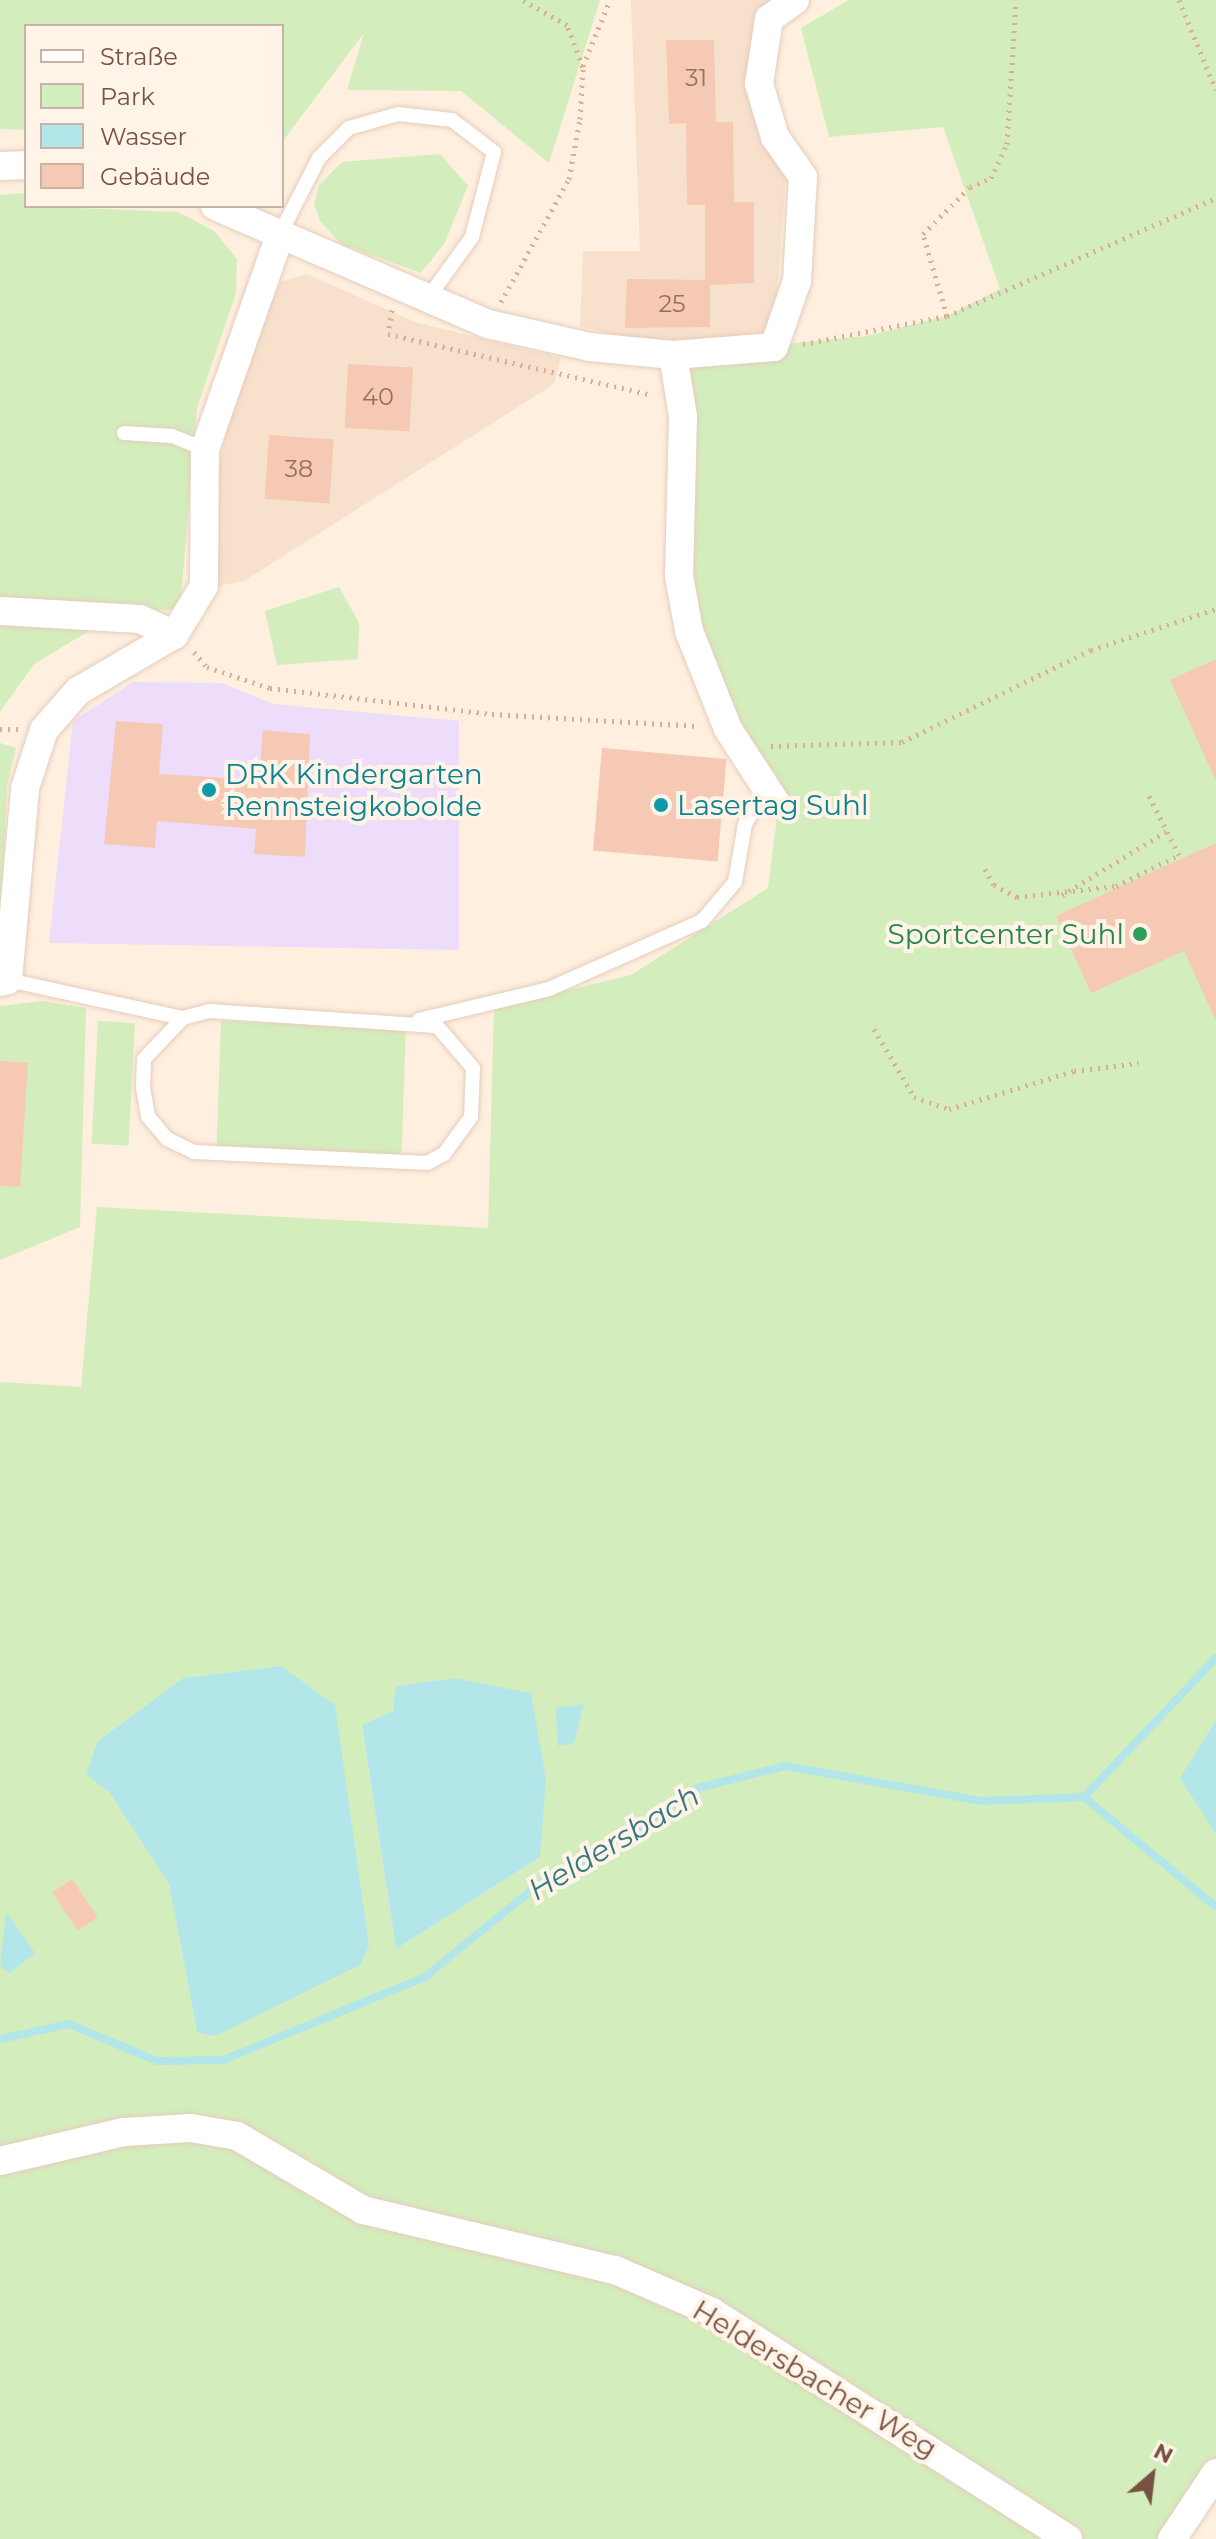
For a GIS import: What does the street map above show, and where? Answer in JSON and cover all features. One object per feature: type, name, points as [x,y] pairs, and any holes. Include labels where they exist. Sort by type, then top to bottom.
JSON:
[{"type":"street","points":[[219,208],[425,302],[488,324],[590,347],[673,355],[774,347],[797,281],[803,177],[775,137],[759,84],[769,19],[795,0]]},
{"type":"street","points":[[0,166],[24,165]]},
{"type":"street","points":[[4,981],[25,788],[44,730],[78,691],[174,635],[204,586],[205,449],[279,238]]},
{"type":"street","points":[[673,355],[680,399],[679,576],[689,631],[733,738],[770,797]]},
{"type":"street","points":[[0,611],[140,619],[174,635]]},
{"type":"street","name":"Heldersbacher Weg","points":[[0,2161],[124,2132],[191,2128],[237,2136],[363,2210],[615,2270],[712,2312],[1068,2539]]},
{"type":"street","points":[[1172,2539],[1216,2473]]},
{"type":"lane","points":[[279,238],[319,158],[349,128],[398,114],[452,120],[494,152],[472,237],[425,302]]},
{"type":"lane","points":[[124,433],[172,436],[205,449]]},
{"type":"lane","points":[[4,981],[183,1018],[209,1011],[419,1020],[549,989],[702,921],[735,882],[745,824],[770,797]]},
{"type":"lane","points":[[183,1018],[144,1059],[148,1116],[167,1139],[219,1158],[427,1163],[460,1136],[476,1086],[460,1048],[419,1020]]},
{"type":"path","points":[[523,0],[567,25],[583,67]]},
{"type":"path","points":[[488,324],[569,179],[583,67],[610,0]]},
{"type":"path","points":[[947,316],[923,234],[970,187],[991,178],[1007,144],[1016,0]]},
{"type":"path","points":[[1179,0],[1216,90]]},
{"type":"path","points":[[774,347],[947,316],[1216,198]]},
{"type":"path","points":[[396,289],[388,334],[550,376],[556,371],[591,385],[680,399]]},
{"type":"path","points":[[174,635],[207,667],[270,688],[733,738],[902,742],[1091,650],[1216,609]]},
{"type":"path","points":[[985,869],[1004,892],[1061,896],[1116,886],[1179,855],[1148,794]]},
{"type":"path","points":[[1061,896],[1167,831]]},
{"type":"path","points":[[874,1029],[914,1097],[949,1109],[1074,1071],[1139,1063]]},
{"type":"shaded area","points":[[631,0],[772,0],[753,27],[749,92],[759,137],[786,177],[776,307],[765,338],[642,342],[580,326],[583,251],[640,251]]},
{"type":"shaded area","points":[[307,274],[415,322],[561,358],[554,384],[244,581],[212,587],[219,465],[230,412],[280,282]]},
{"type":"shaded area","points":[[133,682],[222,683],[273,704],[459,721],[459,950],[49,943],[73,721]]},
{"type":"green space","points":[[0,0],[600,0],[549,163],[461,91],[347,90],[364,33],[284,139],[284,24],[24,24],[24,130],[0,129]]},
{"type":"green space","points":[[849,0],[1216,0],[1216,2473],[1172,2539],[0,2539],[0,1382],[81,1387],[97,1207],[488,1228],[494,1008],[631,975],[768,888],[780,793],[689,631],[673,355],[866,336],[947,316],[1000,289],[943,127],[829,137],[801,28]],"holes":[[[281,1666],[301,1683],[197,2032],[169,1884],[109,1792],[98,1741],[183,1678]],[[454,1678],[540,1857],[396,1949],[362,1726],[393,1711],[397,1686]]]},
{"type":"green space","points":[[440,154],[468,186],[444,244],[421,273],[341,244],[320,221],[314,204],[319,185],[342,162]]},
{"type":"green space","points":[[24,193],[24,208],[178,212],[214,231],[237,259],[236,293],[197,408],[180,610],[103,609],[97,626],[34,664],[0,712],[0,195]]},
{"type":"green space","points":[[339,587],[359,623],[358,659],[277,665],[265,611]]},
{"type":"green space","points":[[0,743],[16,748],[7,786],[0,924]]},
{"type":"green space","points":[[42,1001],[86,1008],[80,1227],[0,1260],[0,1006]]},
{"type":"green space","points":[[98,1021],[135,1023],[129,1146],[92,1144]]},
{"type":"green space","points":[[221,1021],[406,1027],[401,1155],[217,1149]]},
{"type":"water","points":[[281,1666],[335,1705],[369,1946],[360,1965],[215,2036],[197,2032],[169,1884],[109,1792],[86,1774],[98,1741],[183,1678]]},
{"type":"water","points":[[454,1678],[531,1693],[546,1779],[540,1857],[396,1949],[362,1725],[393,1711],[396,1686]]},
{"type":"water","points":[[584,1704],[574,1743],[558,1746],[556,1708]]},
{"type":"water","points":[[1216,1720],[1216,1834],[1180,1778]]},
{"type":"water","points":[[6,1912],[35,1953],[10,1973],[0,1966]]},
{"type":"building","points":[[666,40],[714,40],[716,122],[733,122],[734,202],[754,202],[754,283],[710,285],[710,327],[625,328],[627,279],[705,280],[705,205],[687,205],[686,123],[669,124]]},
{"type":"building","points":[[348,364],[413,367],[410,431],[345,428]]},
{"type":"building","points":[[269,435],[334,440],[329,503],[265,499]]},
{"type":"building","points":[[1216,659],[1216,781],[1170,680]]},
{"type":"building","name":"DRK Kindergarten Rennsteigkobolde","points":[[116,721],[163,724],[159,774],[259,780],[263,730],[310,734],[305,857],[254,854],[256,829],[157,821],[155,848],[104,844]]},
{"type":"building","name":"Lasertag Suhl","points":[[602,748],[727,759],[718,862],[593,851]]},
{"type":"building","name":"Sportcenter Suhl","points":[[1216,843],[1216,1021],[1184,951],[1091,993],[1056,916]]},
{"type":"building","points":[[0,1061],[28,1063],[20,1187],[0,1186]]},
{"type":"building","points":[[72,1879],[98,1917],[78,1931],[52,1892]]},
{"type":"waterway","name":"Heldersbach","points":[[0,2039],[69,2024],[157,2061],[223,2060],[425,1977],[550,1875],[606,1852],[697,1788],[785,1766],[982,1801],[1084,1797],[1216,1658]]},
{"type":"waterway","points":[[1084,1797],[1216,1907]]},
{"type":"place","name":"DRK Kindergarten Rennsteigkobolde","points":[[209,790]]},
{"type":"place","name":"Lasertag Suhl","points":[[661,805]]},
{"type":"place","name":"Sportcenter Suhl","points":[[1140,934]]}]
